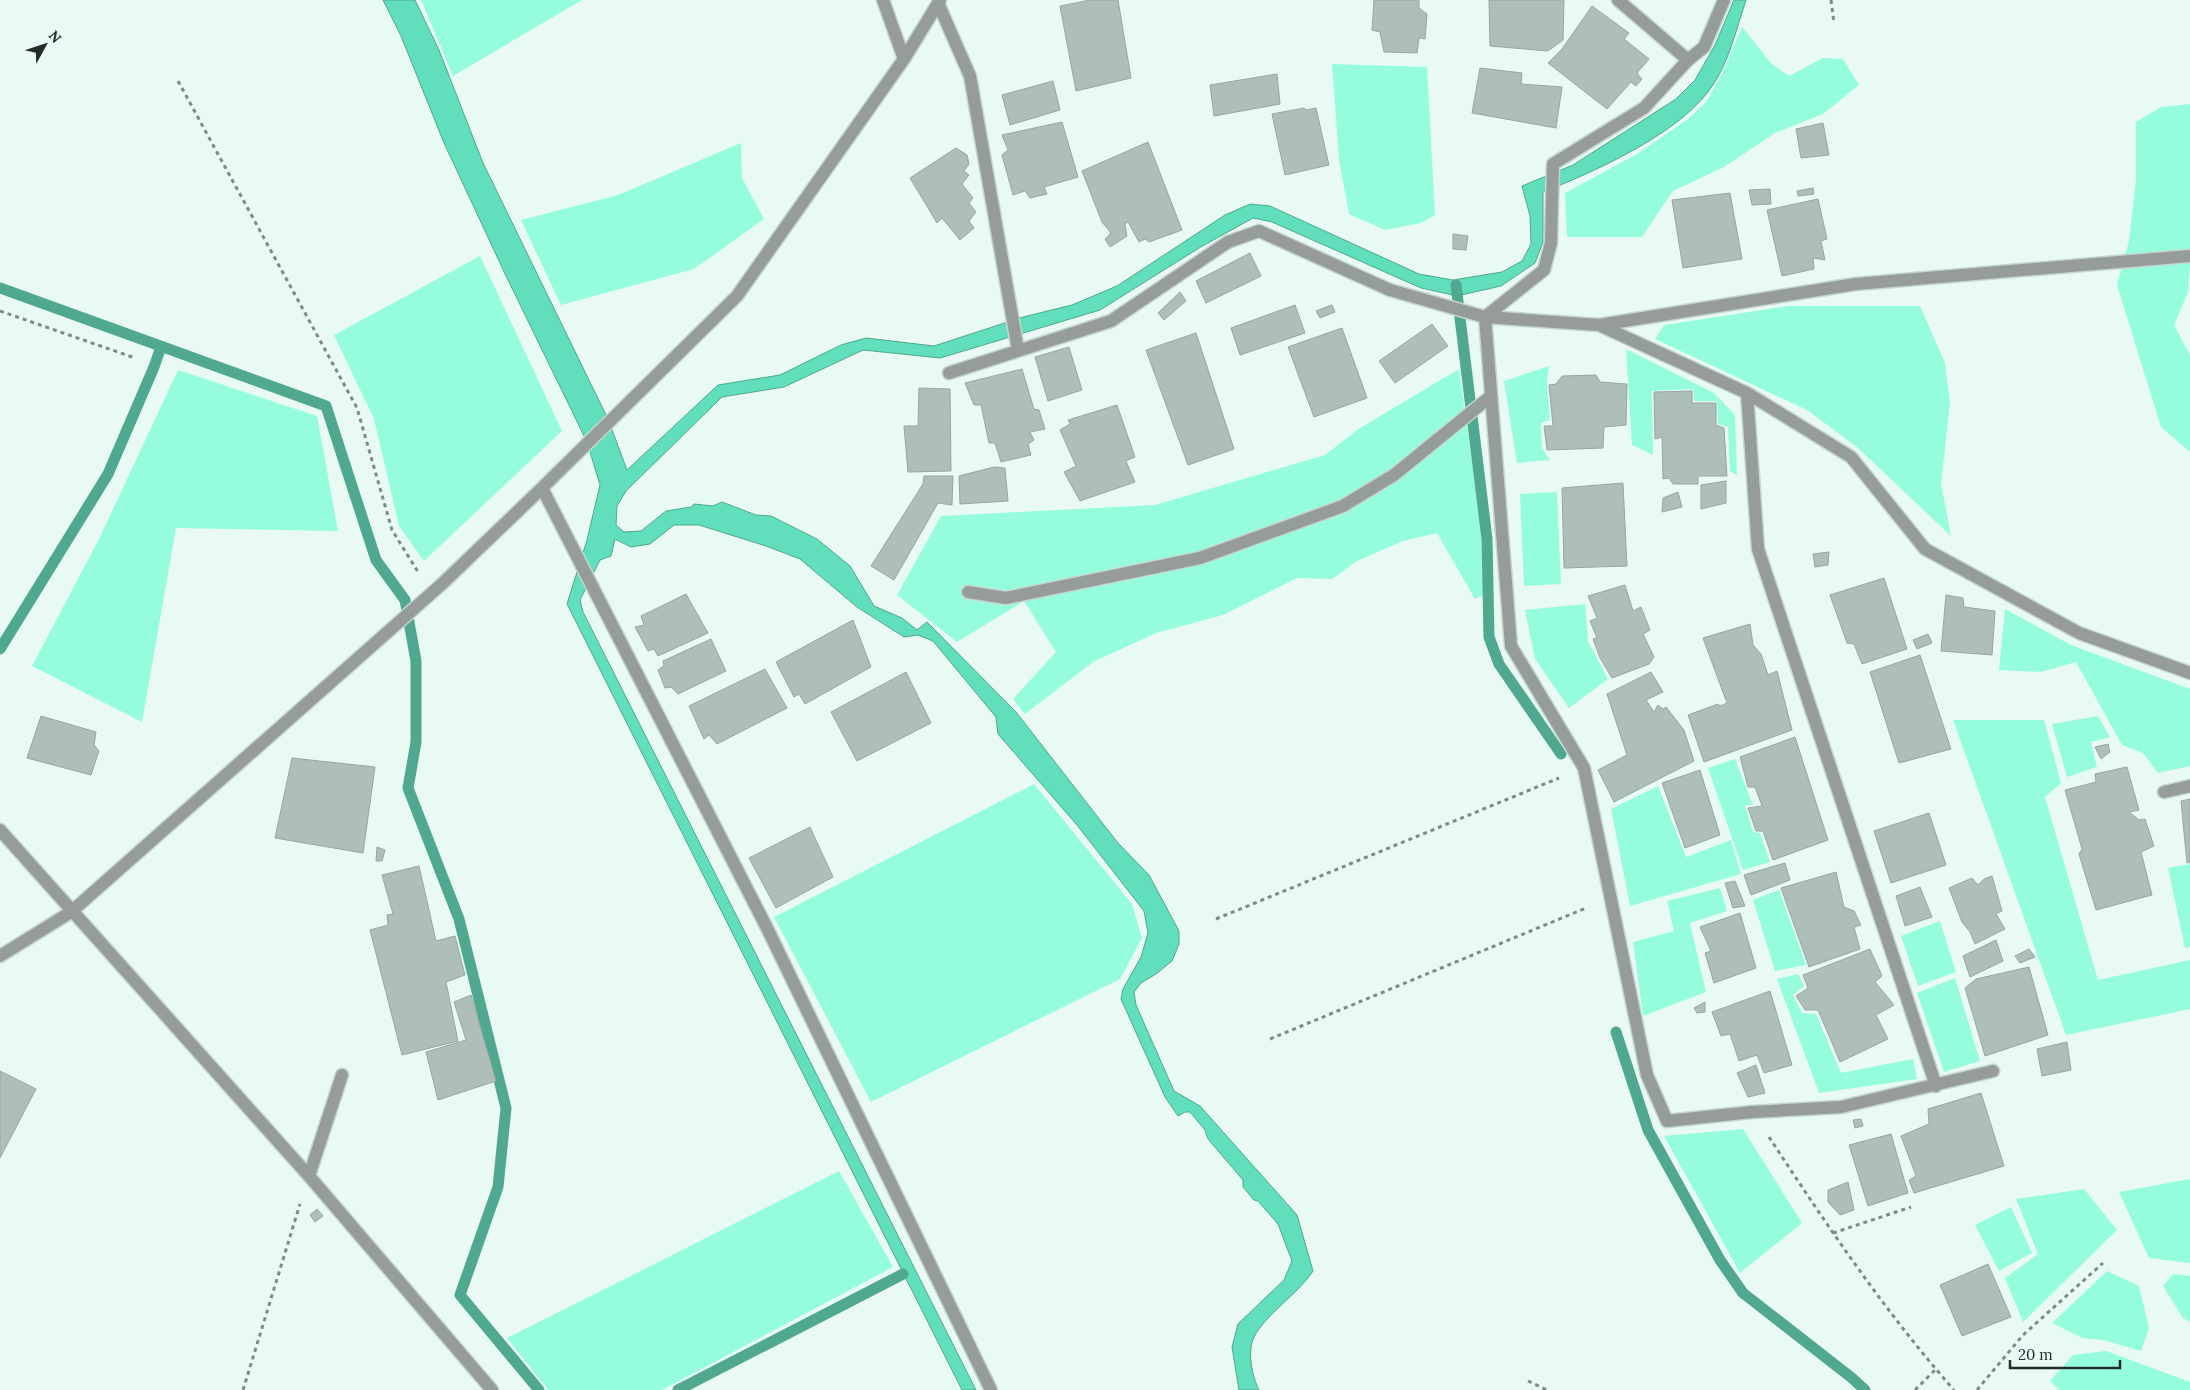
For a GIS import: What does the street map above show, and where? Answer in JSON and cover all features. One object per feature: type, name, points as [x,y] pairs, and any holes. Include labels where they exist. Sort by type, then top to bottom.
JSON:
[{"type":"street","points":[[883,0],[904,59]]},
{"type":"street","points":[[1618,0],[1688,60]]},
{"type":"street","points":[[1485,317],[1544,270],[1550,243],[1553,164],[1644,108],[1688,60],[1704,47],[1724,0]]},
{"type":"street","points":[[0,956],[72,912],[442,583],[542,488],[737,296],[904,59],[939,1]]},
{"type":"street","points":[[939,1],[970,76],[1018,350]]},
{"type":"street","points":[[949,373],[1111,321],[1228,242],[1259,231],[1390,290],[1485,317],[1599,325],[1856,284],[2190,256]]},
{"type":"street","points":[[1485,317],[1511,646],[1584,768],[1647,1075],[1667,1121],[1752,1112],[1841,1107],[1993,1071]]},
{"type":"street","points":[[1599,325],[1747,394],[1851,457],[1925,549],[2079,633],[2190,673]]},
{"type":"street","points":[[1747,394],[1758,549],[1936,1086]]},
{"type":"street","points":[[968,592],[1006,598],[1200,558],[1344,506],[1394,475],[1491,396]]},
{"type":"street","points":[[542,488],[767,928],[991,1390]]},
{"type":"street","points":[[2164,792],[2190,786]]},
{"type":"street","points":[[0,830],[308,1176],[492,1390]]},
{"type":"street","points":[[308,1176],[342,1075]]},
{"type":"path","points":[[1831,0],[1834,23]]},
{"type":"path","points":[[178,80],[357,408],[392,530],[417,572],[442,583]]},
{"type":"path","points":[[0,311],[135,358]]},
{"type":"path","points":[[1216,919],[1584,768]]},
{"type":"path","points":[[1270,1039],[1610,898]]},
{"type":"path","points":[[1752,1112],[1833,1233],[1954,1390]]},
{"type":"path","points":[[243,1390],[308,1176]]},
{"type":"path","points":[[1833,1233],[1911,1207]]},
{"type":"path","points":[[1977,1390],[2022,1335],[2103,1263]]},
{"type":"path","points":[[1915,1390],[1936,1369]]},
{"type":"path","points":[[1528,1381],[1547,1390]]},
{"type":"shaded area","points":[[383,0],[415,0],[439,50],[483,163],[608,419],[627,470],[718,385],[780,375],[841,345],[866,338],[934,346],[1023,317],[1072,305],[1117,286],[1225,215],[1250,204],[1270,206],[1419,274],[1453,280],[1502,272],[1522,261],[1531,244],[1530,216],[1522,186],[1573,165],[1676,99],[1695,80],[1715,45],[1734,0],[1746,0],[1726,60],[1708,92],[1693,108],[1654,138],[1609,163],[1543,192],[1543,242],[1535,263],[1501,286],[1457,296],[1421,288],[1272,222],[1253,218],[1199,248],[1100,310],[940,358],[863,350],[784,387],[722,397],[626,491],[617,506],[616,525],[624,532],[641,531],[666,511],[691,507],[694,504],[713,506],[722,502],[756,515],[771,516],[817,539],[850,566],[874,606],[902,618],[917,630],[927,622],[1016,712],[1118,843],[1149,875],[1179,931],[1179,944],[1172,961],[1141,983],[1134,992],[1136,1005],[1174,1091],[1200,1106],[1297,1215],[1313,1271],[1307,1280],[1266,1321],[1254,1337],[1251,1350],[1251,1364],[1259,1390],[1239,1390],[1232,1347],[1238,1324],[1284,1280],[1292,1261],[1278,1224],[1243,1187],[1243,1180],[1208,1139],[1205,1130],[1190,1112],[1185,1112],[1178,1116],[1165,1097],[1121,999],[1123,989],[1141,957],[1148,933],[1144,911],[1077,825],[998,734],[996,717],[933,641],[918,635],[904,637],[857,607],[800,559],[766,546],[699,525],[674,525],[650,544],[631,547],[615,539],[611,556],[600,560],[580,600],[583,612],[976,1390],[962,1390],[567,604],[587,540],[600,485],[587,442],[444,143],[401,36]]},
{"type":"shaded area","points":[[421,0],[582,0],[453,76]]},
{"type":"shaded area","points":[[1742,27],[1771,63],[1789,76],[1823,58],[1843,59],[1859,85],[1823,114],[1775,133],[1724,167],[1673,191],[1642,237],[1567,237],[1565,193],[1637,154],[1688,119],[1706,102],[1721,76]]},
{"type":"shaded area","points":[[1332,64],[1427,67],[1435,215],[1421,223],[1385,230],[1349,214],[1339,160]]},
{"type":"shaded area","points":[[2190,104],[2190,264],[2188,292],[2174,325],[2190,355],[2190,452],[2161,427],[2117,285],[2129,241],[2136,179],[2136,122],[2161,107]]},
{"type":"shaded area","points":[[741,143],[742,178],[764,219],[694,269],[561,305],[521,220],[618,195]]},
{"type":"shaded area","points":[[480,256],[562,431],[424,561],[399,526],[374,419],[334,335]]},
{"type":"shaded area","points":[[1789,306],[1920,306],[1945,363],[1950,403],[1941,484],[1951,536],[1857,447],[1807,410],[1655,339],[1664,325]]},
{"type":"shaded area","points":[[1626,349],[1714,393],[1735,415],[1737,475],[1730,471],[1728,427],[1718,424],[1717,401],[1694,401],[1693,389],[1652,391],[1653,455],[1632,445]]},
{"type":"shaded area","points":[[1549,366],[1547,383],[1550,420],[1541,423],[1542,448],[1550,460],[1517,463],[1504,381]]},
{"type":"shaded area","points":[[1459,369],[1481,525],[1483,595],[1475,599],[1437,533],[1403,541],[1357,561],[1332,579],[1297,578],[1223,615],[1156,633],[1093,662],[1025,714],[1013,699],[1056,652],[1024,601],[957,642],[897,595],[941,516],[1155,505],[1325,455],[1360,428]]},
{"type":"shaded area","points":[[178,370],[317,416],[338,531],[176,528],[142,722],[32,666],[99,539]]},
{"type":"shaded area","points":[[1557,492],[1561,584],[1524,586],[1520,494]]},
{"type":"shaded area","points":[[1585,604],[1588,641],[1608,679],[1569,708],[1535,659],[1525,610]]},
{"type":"shaded area","points":[[2005,609],[2071,645],[2190,689],[2190,766],[2158,773],[2143,753],[2122,745],[2076,662],[2041,672],[1999,670]]},
{"type":"shaded area","points":[[2098,716],[2110,737],[2091,742],[2097,767],[2067,777],[2052,724]]},
{"type":"shaded area","points":[[1953,720],[2044,720],[2061,783],[2045,797],[2098,980],[2190,960],[2190,1009],[2066,1035]]},
{"type":"shaded area","points":[[1735,759],[1753,805],[1745,805],[1753,832],[1760,833],[1770,862],[1743,870],[1708,768]]},
{"type":"shaded area","points":[[1034,784],[1132,904],[1142,938],[1120,979],[871,1102],[774,917]]},
{"type":"shaded area","points":[[1658,786],[1686,857],[1731,840],[1741,874],[1630,906],[1611,809]]},
{"type":"shaded area","points":[[2190,864],[2190,947],[2185,948],[2168,868]]},
{"type":"shaded area","points":[[1720,888],[1727,911],[1690,923],[1706,992],[1643,1016],[1633,942],[1674,931],[1667,901]]},
{"type":"shaded area","points":[[1779,890],[1806,965],[1775,971],[1753,900]]},
{"type":"shaded area","points":[[1940,921],[1956,972],[1918,986],[1901,936]]},
{"type":"shaded area","points":[[1798,974],[1804,986],[1793,995],[1802,1013],[1816,1014],[1841,1073],[1913,1059],[1917,1079],[1819,1093],[1777,979]]},
{"type":"shaded area","points":[[1955,978],[1980,1061],[1944,1072],[1917,993]]},
{"type":"shaded area","points":[[1743,1129],[1802,1223],[1740,1273],[1664,1136]]},
{"type":"shaded area","points":[[839,1171],[893,1267],[662,1390],[548,1390],[507,1338]]},
{"type":"shaded area","points":[[2190,1179],[2190,1263],[2149,1258],[2119,1192]]},
{"type":"shaded area","points":[[2084,1189],[2117,1230],[2023,1322],[2005,1278],[2038,1254],[2016,1199]]},
{"type":"shaded area","points":[[2011,1207],[2032,1253],[1999,1271],[1975,1225]]},
{"type":"shaded area","points":[[2107,1271],[2139,1286],[2149,1328],[2141,1351],[2103,1340],[2082,1338],[2052,1323]]},
{"type":"shaded area","points":[[2173,1274],[2190,1276],[2190,1322],[2183,1318],[2163,1286]]},
{"type":"shaded area","points":[[2106,1351],[2190,1382],[2190,1390],[2059,1390],[2050,1381],[2073,1355]]},
{"type":"building","points":[[1090,0],[1118,0],[1131,78],[1076,91],[1060,6]]},
{"type":"building","points":[[1374,0],[1419,0],[1419,8],[1427,14],[1425,39],[1419,38],[1417,53],[1384,52],[1380,32],[1372,30]]},
{"type":"building","points":[[1489,0],[1564,0],[1563,40],[1548,51],[1490,46]]},
{"type":"building","points":[[1592,6],[1629,33],[1624,39],[1649,59],[1637,73],[1642,79],[1636,86],[1631,82],[1607,109],[1548,63],[1562,49]]},
{"type":"building","points":[[1480,68],[1522,73],[1521,84],[1562,87],[1556,128],[1472,113]]},
{"type":"building","points":[[1277,74],[1280,104],[1214,116],[1210,85]]},
{"type":"building","points":[[1053,81],[1060,110],[1010,125],[1002,95]]},
{"type":"building","points":[[1304,108],[1306,110],[1316,108],[1329,165],[1285,175],[1272,114]]},
{"type":"building","points":[[1062,122],[1078,177],[1044,187],[1047,194],[1030,198],[1025,191],[1013,195],[1002,155],[1008,150],[1002,135]]},
{"type":"building","points":[[1823,123],[1829,155],[1801,158],[1796,129]]},
{"type":"building","points":[[1148,142],[1182,230],[1149,242],[1145,239],[1139,242],[1128,222],[1125,224],[1127,236],[1110,247],[1105,239],[1111,233],[1102,222],[1082,171]]},
{"type":"building","points":[[956,148],[967,155],[969,164],[964,171],[969,175],[962,184],[973,198],[969,203],[976,212],[969,221],[974,228],[960,240],[942,218],[937,223],[910,178]]},
{"type":"building","points":[[1813,188],[1814,194],[1798,196],[1797,191]]},
{"type":"building","points":[[1770,189],[1771,204],[1752,205],[1749,190]]},
{"type":"building","points":[[1730,193],[1742,259],[1683,268],[1672,200]]},
{"type":"building","points":[[1818,199],[1827,239],[1821,241],[1825,260],[1813,258],[1814,269],[1782,276],[1767,210]]},
{"type":"building","points":[[1453,234],[1468,236],[1466,250],[1453,249]]},
{"type":"building","points":[[1250,253],[1261,276],[1206,303],[1196,281]]},
{"type":"building","points":[[1180,292],[1186,301],[1164,320],[1158,313]]},
{"type":"building","points":[[1295,305],[1305,333],[1240,355],[1231,328]]},
{"type":"building","points":[[1332,305],[1335,312],[1320,318],[1316,311]]},
{"type":"building","points":[[1432,324],[1448,346],[1395,383],[1379,361]]},
{"type":"building","points":[[1342,328],[1367,398],[1314,417],[1288,347]]},
{"type":"building","points":[[1196,333],[1234,449],[1188,465],[1146,350]]},
{"type":"building","points":[[1069,347],[1082,390],[1048,401],[1035,357]]},
{"type":"building","points":[[1022,369],[1034,409],[1039,410],[1045,429],[1030,432],[1034,440],[1028,444],[1031,455],[1001,462],[995,443],[989,443],[981,405],[974,405],[965,383]]},
{"type":"building","points":[[1596,375],[1600,382],[1627,384],[1626,425],[1604,427],[1603,448],[1547,450],[1544,426],[1553,426],[1549,385],[1556,384],[1562,376]]},
{"type":"building","points":[[919,388],[950,389],[951,471],[908,472],[904,426],[918,426]]},
{"type":"building","points":[[1692,391],[1692,403],[1716,403],[1716,425],[1724,428],[1727,476],[1698,476],[1698,484],[1673,484],[1669,478],[1663,479],[1662,437],[1655,439],[1654,392]]},
{"type":"building","points":[[1117,405],[1135,457],[1126,461],[1135,482],[1080,501],[1064,472],[1076,466],[1060,430],[1070,424],[1068,420]]},
{"type":"building","points":[[994,467],[1005,468],[1008,501],[960,504],[959,476]]},
{"type":"building","points":[[924,476],[953,476],[952,505],[938,503],[894,580],[871,566],[923,484]]},
{"type":"building","points":[[1726,481],[1726,503],[1701,509],[1701,485]]},
{"type":"building","points":[[1623,483],[1627,566],[1564,568],[1562,488]]},
{"type":"building","points":[[1678,492],[1682,507],[1662,512],[1663,498]]},
{"type":"building","points":[[1829,552],[1828,565],[1815,567],[1813,554]]},
{"type":"building","points":[[1884,578],[1907,649],[1862,664],[1854,644],[1847,643],[1830,595]]},
{"type":"building","points":[[1625,585],[1633,611],[1641,607],[1650,630],[1643,634],[1654,657],[1649,664],[1612,678],[1600,658],[1593,639],[1597,638],[1590,621],[1597,618],[1588,596]]},
{"type":"building","points":[[686,594],[708,633],[658,656],[654,649],[648,651],[635,627],[644,625],[641,616]]},
{"type":"building","points":[[1946,595],[1963,598],[1964,607],[1995,611],[1992,655],[1941,651]]},
{"type":"building","points":[[853,620],[871,667],[805,704],[799,694],[794,697],[776,662]]},
{"type":"building","points":[[1750,624],[1753,645],[1761,654],[1768,675],[1777,671],[1792,730],[1704,762],[1688,715],[1718,704],[1720,706],[1727,703],[1703,638]]},
{"type":"building","points":[[1928,634],[1932,643],[1917,649],[1913,640]]},
{"type":"building","points":[[711,639],[726,671],[678,694],[671,687],[665,688],[658,670],[664,666],[663,661]]},
{"type":"building","points":[[1920,655],[1951,749],[1899,763],[1870,672]]},
{"type":"building","points":[[765,669],[787,708],[717,744],[709,735],[704,739],[689,706]]},
{"type":"building","points":[[906,672],[931,723],[857,761],[831,712]]},
{"type":"building","points":[[1651,672],[1663,692],[1646,700],[1654,712],[1658,705],[1663,709],[1666,707],[1684,730],[1694,761],[1614,802],[1598,770],[1627,755],[1607,694]]},
{"type":"building","points":[[41,716],[96,732],[94,745],[99,751],[91,775],[27,758]]},
{"type":"building","points":[[1795,737],[1828,840],[1773,860],[1763,831],[1756,831],[1748,808],[1762,806],[1755,787],[1748,787],[1740,757]]},
{"type":"building","points":[[2108,744],[2110,752],[2101,759],[2095,747]]},
{"type":"building","points":[[292,758],[375,767],[363,853],[275,838]]},
{"type":"building","points":[[2127,767],[2139,810],[2129,812],[2139,820],[2145,819],[2154,846],[2141,852],[2152,895],[2096,910],[2079,854],[2082,849],[2065,790],[2096,782],[2095,774]]},
{"type":"building","points":[[1700,770],[1720,835],[1685,848],[1662,783]]},
{"type":"building","points":[[2190,799],[2190,862],[2187,863],[2181,801]]},
{"type":"building","points":[[1929,813],[1946,865],[1891,883],[1874,831]]},
{"type":"building","points":[[810,827],[833,877],[776,908],[749,858]]},
{"type":"building","points":[[377,847],[385,850],[382,861],[376,861]]},
{"type":"building","points":[[1785,863],[1790,880],[1751,895],[1744,875]]},
{"type":"building","points":[[419,866],[436,941],[455,936],[465,975],[446,982],[458,1041],[402,1055],[370,930],[388,925],[387,915],[393,914],[382,875]]},
{"type":"building","points":[[1836,872],[1844,907],[1854,911],[1861,925],[1854,927],[1860,949],[1809,967],[1781,888]]},
{"type":"building","points":[[1992,876],[2002,911],[1996,914],[2005,929],[1975,944],[1970,932],[1962,922],[1949,888],[1972,878],[1978,885],[1984,879]]},
{"type":"building","points":[[1735,881],[1745,906],[1733,908],[1725,883]]},
{"type":"building","points":[[1920,887],[1932,917],[1905,926],[1896,896]]},
{"type":"building","points":[[1740,913],[1756,968],[1714,983],[1705,953],[1711,951],[1700,927]]},
{"type":"building","points":[[1996,940],[2003,961],[1970,977],[1963,956]]},
{"type":"building","points":[[1870,949],[1882,976],[1875,982],[1894,1005],[1876,1015],[1888,1039],[1840,1062],[1818,1010],[1805,1010],[1796,996],[1808,988],[1803,975]]},
{"type":"building","points":[[2029,949],[2035,957],[2020,963],[2015,956]]},
{"type":"building","points":[[2029,967],[2048,1035],[1985,1056],[1965,988],[1976,979]]},
{"type":"building","points":[[1770,991],[1792,1065],[1764,1073],[1757,1055],[1739,1061],[1730,1034],[1721,1036],[1712,1012]]},
{"type":"building","points":[[471,995],[496,1081],[438,1100],[426,1052],[466,1040],[454,1002]]},
{"type":"building","points":[[1705,1002],[1705,1012],[1697,1013],[1694,1008]]},
{"type":"building","points":[[2067,1042],[2071,1070],[2042,1076],[2037,1049]]},
{"type":"building","points":[[1756,1065],[1765,1093],[1748,1097],[1737,1073]]},
{"type":"building","points":[[0,1071],[36,1089],[0,1158]]},
{"type":"building","points":[[1981,1093],[2004,1166],[1914,1193],[1909,1180],[1916,1176],[1901,1136],[1929,1124],[1928,1109]]},
{"type":"building","points":[[1861,1119],[1863,1126],[1855,1128],[1853,1120]]},
{"type":"building","points":[[1891,1134],[1908,1193],[1868,1206],[1849,1145]]},
{"type":"building","points":[[1848,1182],[1854,1210],[1840,1215],[1828,1202],[1828,1190]]},
{"type":"building","points":[[317,1209],[323,1216],[315,1222],[310,1215]]},
{"type":"building","points":[[1988,1264],[2011,1317],[1962,1336],[1940,1285]]},
{"type":"waterway","points":[[1456,285],[1487,539],[1489,637],[1499,664],[1561,754]]},
{"type":"waterway","points":[[0,288],[326,406],[376,560],[405,600],[416,661],[416,742],[408,788],[459,919],[506,1108],[498,1187],[460,1295],[539,1390]]},
{"type":"waterway","points":[[0,649],[108,474],[161,347]]},
{"type":"waterway","points":[[1616,1032],[1648,1130],[1720,1260],[1743,1293],[1865,1390]]},
{"type":"waterway","points":[[678,1390],[903,1274]]}]
